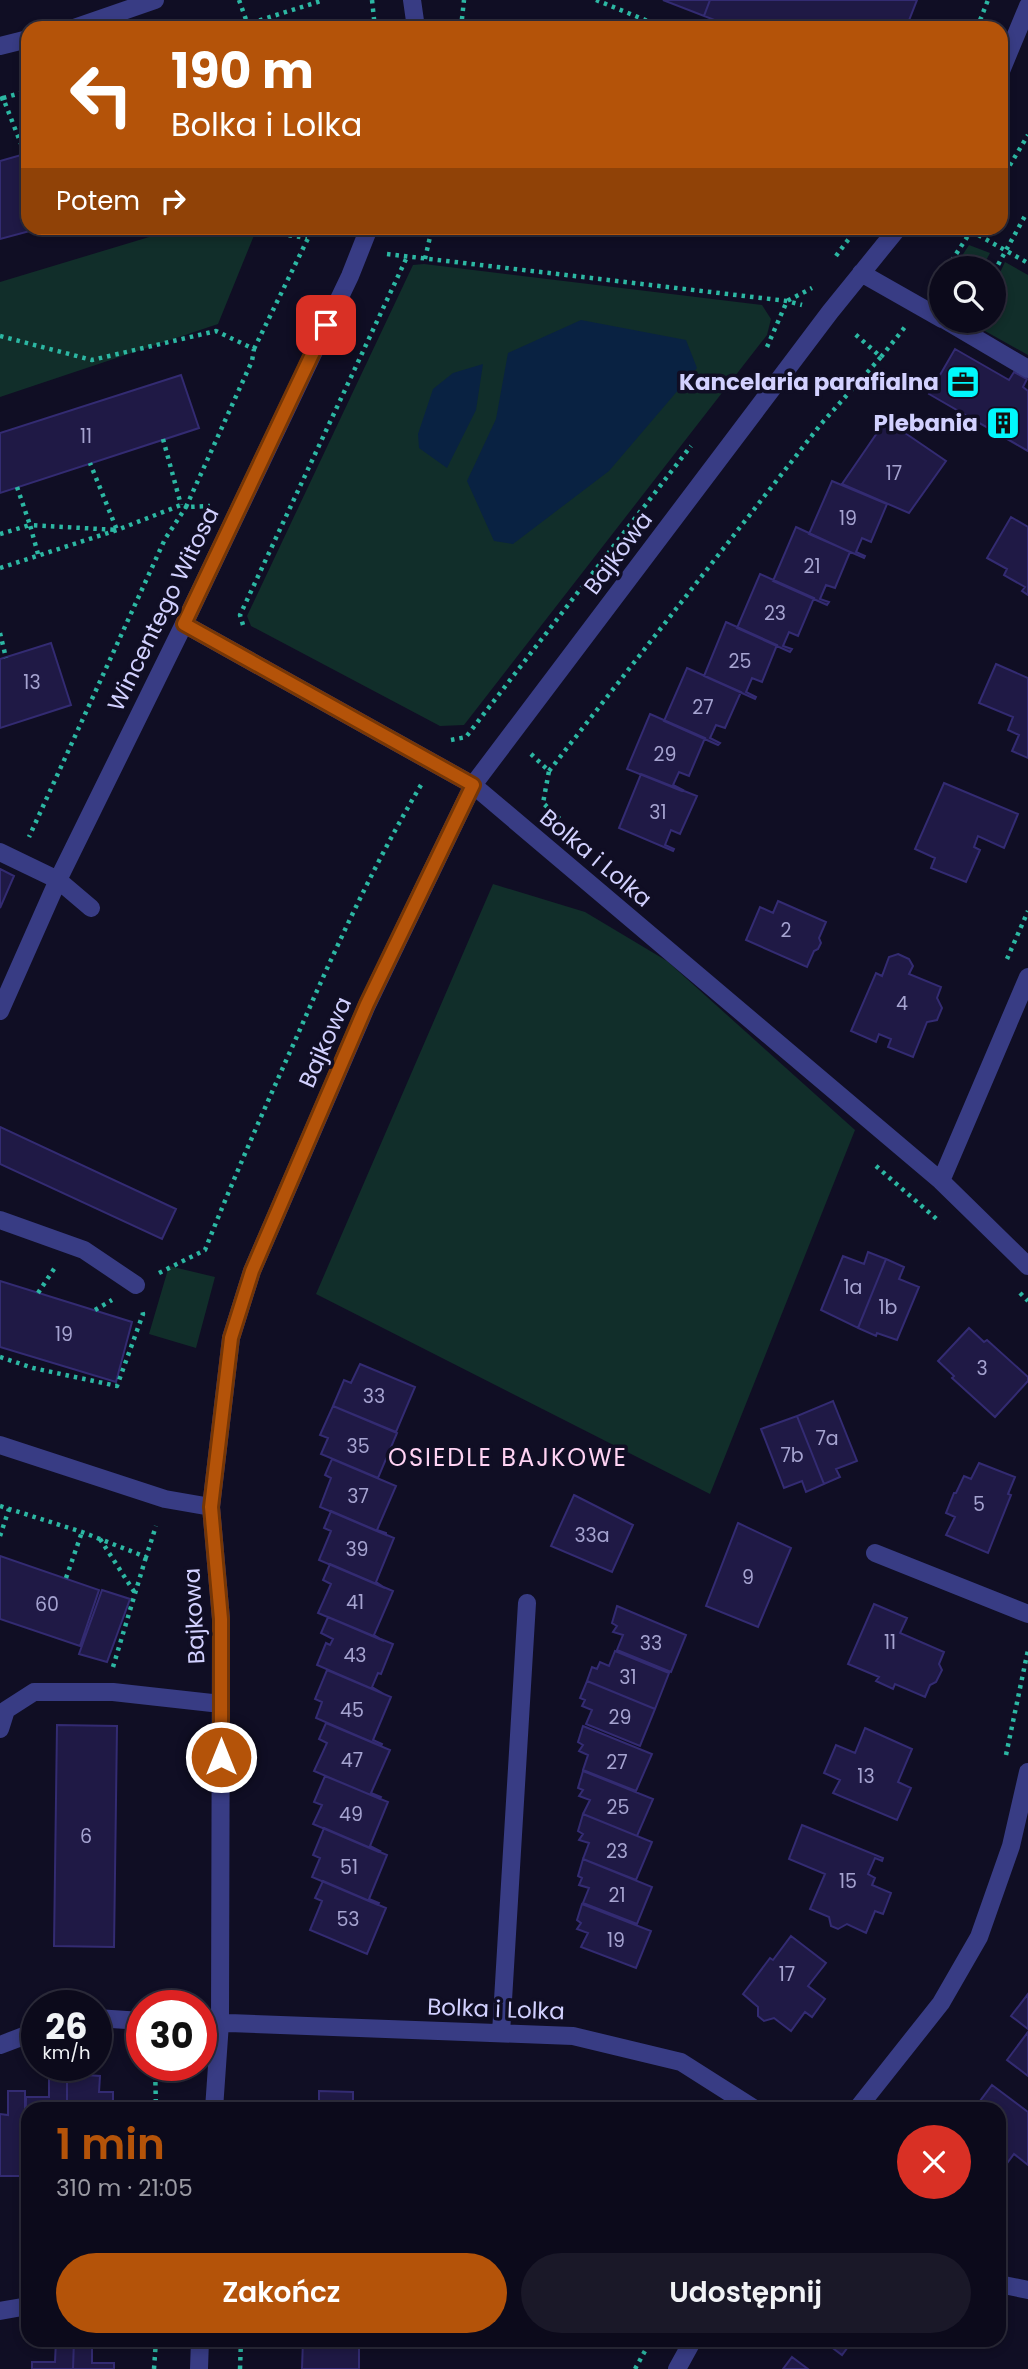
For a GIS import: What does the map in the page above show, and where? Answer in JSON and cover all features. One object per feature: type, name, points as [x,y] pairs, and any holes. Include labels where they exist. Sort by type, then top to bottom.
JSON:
[{"type":"street","points":[[94,21],[155,0]]},
{"type":"street","points":[[412,0],[415,21]]},
{"type":"street","points":[[1008,54],[1028,6]]},
{"type":"street","points":[[0,46],[21,41]]},
{"type":"street","name":"Wincentego Witosa","points":[[0,1012],[58,880],[184,624],[366,235]]},
{"type":"street","name":"Bajkowa","points":[[214,2102],[220,2023],[221,1619],[211,1507],[231,1338],[252,1271],[367,1004],[473,785],[830,312],[892,235]]},
{"type":"street","points":[[861,273],[929,311]]},
{"type":"street","points":[[967,333],[1028,369]]},
{"type":"street","name":"Bolka i Lolka","points":[[184,624],[473,785],[942,1181],[1028,1266]]},
{"type":"street","points":[[0,852],[58,880],[91,908]]},
{"type":"street","points":[[942,1181],[1028,977]]},
{"type":"street","points":[[0,1220],[84,1250],[136,1285]]},
{"type":"street","points":[[0,1445],[165,1499],[211,1507]]},
{"type":"street","points":[[875,1553],[1028,1614]]},
{"type":"street","points":[[501,2033],[527,1603]]},
{"type":"street","points":[[0,1730],[6,1710],[34,1692],[113,1692],[221,1704]]},
{"type":"street","points":[[863,2102],[941,2003],[979,1937],[1011,1846],[1028,1772]]},
{"type":"street","name":"Bolka i Lolka","points":[[220,2023],[573,2036],[681,2062],[744,2102]]},
{"type":"street","points":[[0,2045],[21,2037]]},
{"type":"street","points":[[1006,2285],[1028,2290]]},
{"type":"street","points":[[0,2311],[21,2307]]},
{"type":"street","points":[[199,2369],[200,2347]]},
{"type":"street","points":[[677,2369],[689,2347]]},
{"type":"path","points":[[239,0],[247,21]]},
{"type":"path","points":[[263,21],[324,0]]},
{"type":"path","points":[[372,0],[374,21]]},
{"type":"path","points":[[462,21],[464,0]]},
{"type":"path","points":[[596,0],[648,21]]},
{"type":"path","points":[[980,21],[988,0]]},
{"type":"path","points":[[21,93],[1,99],[21,145]]},
{"type":"path","points":[[1008,168],[1028,135]]},
{"type":"path","points":[[1002,256],[1025,216],[1028,216]]},
{"type":"path","points":[[288,235],[307,238]]},
{"type":"path","points":[[19,860],[165,539],[252,361],[254,349],[309,235]]},
{"type":"path","points":[[425,259],[430,235]]},
{"type":"path","points":[[835,257],[852,235]]},
{"type":"path","points":[[955,256],[968,235]]},
{"type":"path","points":[[981,235],[1028,263]]},
{"type":"path","points":[[361,250],[787,301],[830,312]]},
{"type":"path","points":[[244,628],[240,615],[407,257]]},
{"type":"path","points":[[766,349],[787,301],[813,288]]},
{"type":"path","points":[[0,337],[92,360],[216,331],[254,349]]},
{"type":"path","points":[[564,822],[543,803],[548,771],[821,424],[881,356],[855,334]]},
{"type":"path","points":[[0,1357],[33,1368],[117,1387],[143,1314],[136,1285],[205,1250],[235,1175],[330,961],[393,832],[448,740],[466,737],[699,435]]},
{"type":"path","points":[[163,439],[183,506]]},
{"type":"path","points":[[90,463],[117,530]]},
{"type":"path","points":[[18,487],[38,555]]},
{"type":"path","points":[[0,568],[183,506],[210,506]]},
{"type":"path","points":[[0,534],[30,525],[117,530]]},
{"type":"path","points":[[0,633],[6,657]]},
{"type":"path","points":[[527,751],[548,771]]},
{"type":"path","points":[[1006,961],[1028,911]]},
{"type":"path","points":[[38,1293],[58,1262],[47,1259]]},
{"type":"path","points":[[0,1506],[82,1532],[146,1557]]},
{"type":"path","points":[[0,1536],[9,1509]]},
{"type":"path","points":[[113,1669],[156,1526]]},
{"type":"path","points":[[66,1578],[82,1532]]},
{"type":"path","points":[[100,1539],[136,1594]]},
{"type":"path","points":[[1005,1758],[1028,1650]]},
{"type":"path","points":[[155,2081],[156,2102]]},
{"type":"path","points":[[154,2369],[156,2347]]},
{"type":"path","points":[[240,2369],[241,2347]]},
{"type":"path","points":[[635,2369],[647,2347]]},
{"type":"green space","points":[[156,235],[254,235],[218,324],[0,397],[0,282]]},
{"type":"green space","points":[[969,245],[990,253],[988,256],[962,256]]},
{"type":"green space","points":[[1006,263],[1028,275],[1028,355],[989,333],[1006,333]]},
{"type":"green space","points":[[424,264],[762,305],[771,319],[767,335],[464,725],[440,726],[251,626],[247,616],[413,265]]},
{"type":"green space","points":[[493,884],[585,912],[667,961],[855,1130],[710,1494],[316,1294]]},
{"type":"green space","points":[[169,1266],[215,1277],[196,1348],[149,1334]]},
{"type":"water","points":[[581,320],[686,340],[697,368],[609,471],[513,544],[494,541],[467,481],[496,419],[508,353]]},
{"type":"water","points":[[483,364],[476,410],[447,468],[419,448],[418,434],[433,389],[453,373]]},
{"type":"building","points":[[663,0],[710,0],[704,16]]},
{"type":"building","points":[[710,0],[917,0],[909,21],[717,21],[704,16]]},
{"type":"building","points":[[21,155],[21,233],[0,239],[0,161]]},
{"type":"building","name":"Plebania","points":[[955,349],[1009,380],[1014,372],[1027,379],[1023,387],[1028,391],[1028,451],[929,394]]},
{"type":"building","points":[[181,375],[199,428],[0,493],[0,433]]},
{"type":"building","points":[[886,420],[946,461],[909,513],[842,484]]},
{"type":"building","points":[[832,481],[887,504],[871,542],[862,538],[856,552],[865,556],[864,558],[809,534]]},
{"type":"building","points":[[1011,517],[1028,527],[1028,595],[1022,591],[1025,587],[1004,575],[1007,569],[987,558]]},
{"type":"building","points":[[796,527],[850,552],[835,588],[826,585],[820,599],[829,602],[827,605],[773,581]]},
{"type":"building","points":[[760,574],[814,598],[798,636],[789,632],[783,646],[792,649],[790,652],[737,628]]},
{"type":"building","points":[[726,622],[777,645],[762,682],[752,678],[746,692],[756,697],[755,699],[704,676]]},
{"type":"building","points":[[51,643],[71,705],[0,728],[0,659]]},
{"type":"building","points":[[996,664],[1028,678],[1028,758],[1012,751],[1019,735],[1008,730],[1013,717],[979,703]]},
{"type":"building","points":[[687,668],[741,692],[725,728],[716,725],[710,738],[720,743],[718,745],[664,721]]},
{"type":"building","points":[[650,714],[705,738],[689,776],[679,772],[673,785],[682,791],[627,769]]},
{"type":"building","points":[[641,774],[697,796],[680,834],[671,830],[665,845],[674,849],[673,851],[619,828]]},
{"type":"building","points":[[944,783],[1018,814],[1004,848],[978,836],[974,847],[980,850],[966,882],[931,868],[935,858],[915,849]]},
{"type":"building","points":[[0,869],[14,876],[0,908]]},
{"type":"building","points":[[778,901],[826,922],[819,938],[821,943],[807,967],[746,940],[760,907],[773,913]]},
{"type":"building","points":[[898,954],[909,959],[913,966],[909,974],[941,987],[937,998],[942,1008],[937,1020],[927,1022],[913,1057],[888,1047],[891,1039],[879,1034],[876,1042],[851,1031],[876,973],[882,976],[889,957]]},
{"type":"building","points":[[0,1127],[176,1209],[162,1239],[0,1164]]},
{"type":"building","points":[[868,1252],[886,1259],[858,1328],[821,1310],[843,1256],[864,1264]]},
{"type":"building","points":[[886,1259],[904,1267],[899,1279],[919,1287],[897,1340],[877,1333],[876,1336],[858,1328]]},
{"type":"building","points":[[0,1281],[132,1322],[116,1382],[0,1347]]},
{"type":"building","points":[[969,1328],[984,1342],[987,1340],[1028,1377],[1028,1381],[995,1417],[952,1378],[954,1376],[938,1361]]},
{"type":"building","points":[[360,1364],[415,1387],[396,1432],[333,1406],[344,1380],[351,1383]]},
{"type":"building","points":[[833,1401],[857,1461],[836,1469],[840,1477],[824,1484],[797,1416]]},
{"type":"building","points":[[333,1406],[397,1433],[378,1478],[321,1454],[328,1438],[320,1435]]},
{"type":"building","points":[[797,1416],[824,1484],[806,1492],[802,1481],[784,1488],[761,1429]]},
{"type":"building","points":[[332,1459],[396,1486],[377,1530],[386,1535],[320,1507],[331,1478],[325,1475]]},
{"type":"building","points":[[979,1463],[1015,1477],[1008,1494],[1011,1495],[988,1553],[946,1535],[955,1517],[946,1513],[954,1493],[964,1476],[971,1479]]},
{"type":"building","points":[[574,1495],[633,1525],[612,1572],[551,1546]]},
{"type":"building","points":[[331,1511],[394,1538],[376,1582],[385,1588],[319,1560],[331,1531],[324,1528]]},
{"type":"building","points":[[738,1523],[791,1548],[758,1627],[706,1606]]},
{"type":"building","points":[[0,1556],[99,1590],[80,1646],[0,1619]]},
{"type":"building","points":[[330,1564],[393,1591],[374,1635],[384,1641],[318,1613],[331,1584],[323,1580]]},
{"type":"building","points":[[102,1590],[130,1599],[107,1662],[79,1654]]},
{"type":"building","points":[[874,1604],[907,1618],[900,1633],[944,1652],[939,1664],[942,1670],[936,1682],[930,1685],[925,1697],[895,1684],[893,1689],[876,1681],[879,1677],[848,1664]]},
{"type":"building","points":[[617,1606],[686,1635],[671,1672],[617,1650],[623,1635],[613,1632],[617,1626],[612,1623]]},
{"type":"building","points":[[328,1617],[393,1644],[381,1674],[378,1673],[372,1687],[384,1694],[317,1665],[326,1643],[330,1645],[333,1639],[321,1633]]},
{"type":"building","points":[[615,1651],[669,1673],[655,1709],[587,1681],[592,1667],[597,1669],[600,1662],[609,1666]]},
{"type":"building","points":[[327,1670],[391,1697],[373,1740],[382,1744],[381,1746],[316,1718],[322,1702],[315,1699]]},
{"type":"building","points":[[587,1681],[655,1709],[640,1746],[586,1724],[592,1710],[582,1706],[585,1700],[580,1698]]},
{"type":"building","points":[[326,1723],[390,1750],[371,1793],[381,1797],[380,1799],[314,1771],[327,1743],[319,1739]]},
{"type":"building","points":[[57,1725],[117,1726],[114,1947],[54,1946]]},
{"type":"building","points":[[583,1726],[652,1754],[636,1791],[583,1770],[588,1755],[579,1751],[583,1745],[578,1742]]},
{"type":"building","points":[[865,1728],[912,1749],[898,1782],[911,1788],[897,1820],[833,1793],[840,1780],[824,1773],[836,1745],[855,1753]]},
{"type":"building","points":[[583,1771],[653,1799],[637,1836],[583,1814],[590,1800],[579,1796],[583,1790],[578,1788]]},
{"type":"building","points":[[325,1776],[388,1802],[370,1846],[379,1852],[313,1824],[322,1805],[314,1802]]},
{"type":"building","points":[[583,1814],[652,1842],[636,1880],[583,1859],[589,1843],[579,1840],[583,1834],[578,1831]]},
{"type":"building","points":[[802,1825],[883,1858],[882,1861],[875,1858],[868,1874],[875,1878],[872,1885],[891,1893],[883,1914],[875,1911],[866,1933],[847,1924],[838,1929],[831,1926],[829,1917],[810,1909],[825,1874],[789,1859]]},
{"type":"building","points":[[324,1828],[387,1855],[369,1899],[379,1903],[378,1905],[312,1877],[320,1858],[313,1855]]},
{"type":"building","points":[[583,1859],[652,1887],[637,1924],[583,1903],[589,1888],[579,1885],[582,1878],[578,1876]]},
{"type":"building","points":[[323,1881],[386,1908],[367,1954],[310,1930],[322,1901],[315,1898]]},
{"type":"building","points":[[582,1904],[651,1931],[636,1968],[581,1947],[588,1933],[577,1929],[581,1923],[577,1920]]},
{"type":"building","points":[[791,1936],[826,1963],[808,1986],[825,1999],[812,2017],[805,2012],[791,2031],[774,2018],[764,2021],[758,2016],[758,2007],[743,1994],[770,1958],[773,1960]]},
{"type":"building","points":[[1028,1994],[1028,2029],[1011,2016]]},
{"type":"building","points":[[1028,2032],[1028,2076],[1007,2060]]},
{"type":"building","points":[[49,2081],[67,2081],[67,2102],[26,2102],[26,2097],[49,2097]]},
{"type":"building","points":[[67,2081],[100,2081],[99,2092],[113,2092],[113,2102],[67,2102]]},
{"type":"building","points":[[992,2085],[1028,2112],[1028,2165],[1014,2154],[1006,2165],[1006,2102],[979,2102]]},
{"type":"building","points":[[8,2091],[25,2091],[25,2102],[21,2102],[21,2176],[0,2176],[0,2114],[8,2115]]},
{"type":"building","points":[[319,2091],[353,2092],[353,2102],[319,2102]]},
{"type":"building","points":[[56,2347],[74,2347],[73,2369],[32,2369],[32,2362],[55,2362]]},
{"type":"building","points":[[74,2347],[92,2347],[92,2363],[114,2363],[114,2369],[73,2369]]},
{"type":"building","points":[[303,2347],[359,2347],[359,2369],[302,2369]]},
{"type":"building","points":[[831,2347],[848,2347],[842,2355]]},
{"type":"building","points":[[792,2357],[808,2369],[783,2369]]},
{"type":"place","name":"Kancelaria parafialna","points":[[963,382]]},
{"type":"place","name":"Plebania","points":[[1003,423]]},
{"type":"district","name":"OSIEDLE BAJKOWE","points":[[508,1457]]},
{"type":"route","points":[[221,1757],[221,1619],[211,1507],[231,1338],[252,1271],[367,1004],[473,785],[184,624],[326,325]]}]
